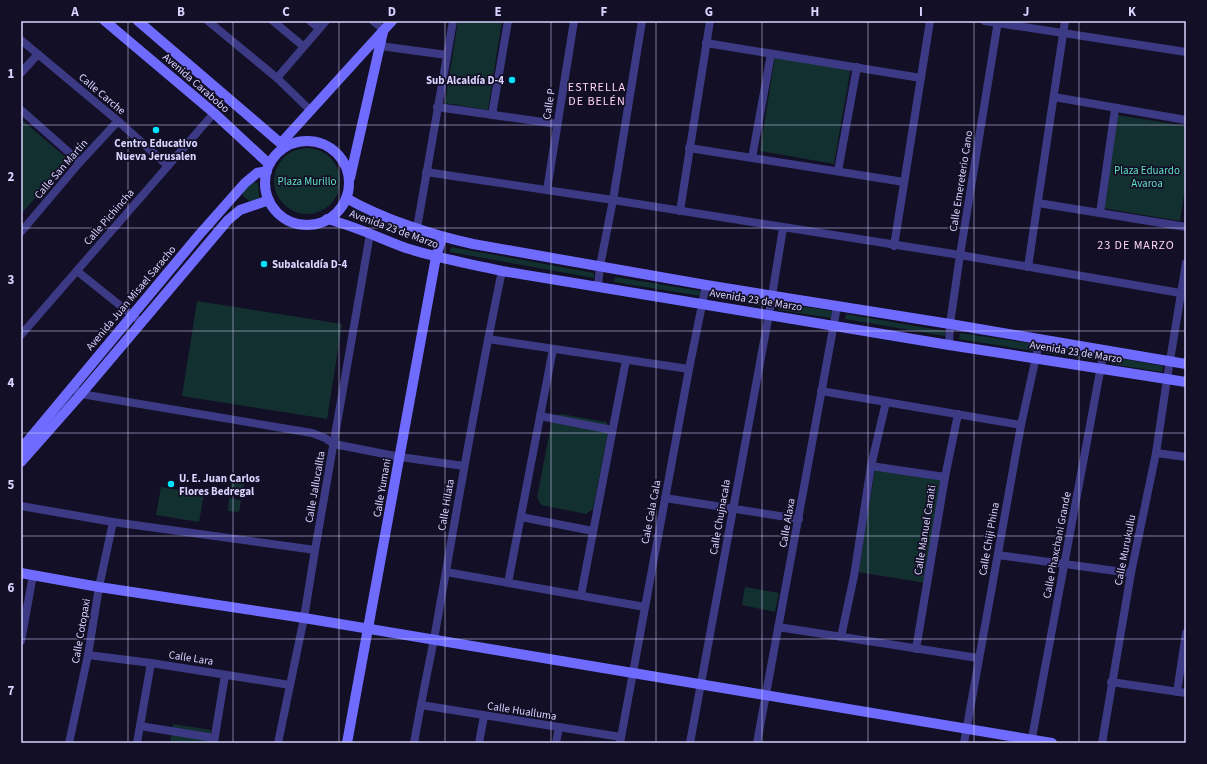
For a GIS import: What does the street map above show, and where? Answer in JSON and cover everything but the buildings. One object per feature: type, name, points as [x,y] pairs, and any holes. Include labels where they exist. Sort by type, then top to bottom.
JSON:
[{"type":"street","name":"Avenida Carabobo","points":[[105,21],[214,113],[268,168]]},
{"type":"street","name":"Avenida Carabobo","points":[[138,21],[283,145]]},
{"type":"street","points":[[208,21],[277,78],[310,110]]},
{"type":"street","points":[[274,21],[303,46]]},
{"type":"street","points":[[310,21],[319,28]]},
{"type":"street","points":[[277,78],[326,21]]},
{"type":"street","points":[[373,21],[384,30]]},
{"type":"street","points":[[384,30],[346,198],[339,210],[319,223],[296,223],[280,215],[269,200],[265,186],[268,168],[274,156],[310,110],[392,21]]},
{"type":"street","points":[[417,228],[452,21]]},
{"type":"street","points":[[492,115],[508,21]]},
{"type":"street","name":"Calle P","points":[[547,190],[573,21]]},
{"type":"street","points":[[598,286],[600,266],[613,200],[642,21]]},
{"type":"street","points":[[680,211],[710,21]]},
{"type":"street","points":[[894,246],[930,21]]},
{"type":"street","points":[[985,21],[1186,52]]},
{"type":"street","points":[[1028,267],[1065,21]]},
{"type":"street","name":"Calle Emereterio Cano","points":[[949,345],[950,324],[960,256],[997,22]]},
{"type":"street","name":"Calle Carche","points":[[21,40],[118,121],[168,166]]},
{"type":"street","points":[[706,43],[921,78]]},
{"type":"street","points":[[380,46],[447,55]]},
{"type":"street","points":[[21,73],[38,54]]},
{"type":"street","points":[[752,158],[771,54]]},
{"type":"street","points":[[838,171],[857,67]]},
{"type":"street","points":[[1054,97],[1115,109],[1186,120]]},
{"type":"street","points":[[437,107],[557,124]]},
{"type":"street","points":[[1100,213],[1115,109]]},
{"type":"street","points":[[21,110],[80,162]]},
{"type":"street","name":"Calle Pichincha","points":[[21,335],[214,113]]},
{"type":"street","name":"Calle San Martín","points":[[21,232],[80,162],[118,121]]},
{"type":"street","points":[[283,145],[307,141],[320,143],[328,147],[339,155],[344,163],[349,184]]},
{"type":"street","points":[[689,148],[904,182]]},
{"type":"street","name":"Avenida Juan Misael Saracho","points":[[21,449],[132,315],[245,183],[258,173],[268,168]]},
{"type":"street","points":[[426,172],[613,200],[1028,267],[1183,294]]},
{"type":"street","name":"Avenida 23 de Marzo","points":[[346,198],[379,214],[417,228],[442,237],[473,244],[706,285],[1186,364]]},
{"type":"street","points":[[21,462],[81,394],[234,214],[240,210],[269,200]]},
{"type":"street","points":[[1038,203],[1186,227]]},
{"type":"street","name":"Avenida 23 de Marzo","points":[[327,219],[348,224],[406,248],[436,257],[502,271],[949,345],[1186,382]]},
{"type":"street","name":"Calle Chujnacala","points":[[690,743],[769,314],[783,228]]},
{"type":"street","name":"Calle Jallucallta","points":[[278,743],[304,618],[370,234]]},
{"type":"street","name":"Calle Yumani","points":[[347,743],[436,257],[442,237]]},
{"type":"street","name":"Calle Murukullu","points":[[1102,743],[1111,682],[1131,573],[1156,452],[1170,361],[1183,294],[1186,263]]},
{"type":"street","points":[[77,271],[142,322]]},
{"type":"street","name":"Calle Hilata","points":[[414,743],[434,640],[464,466],[502,271]]},
{"type":"street","name":"Cale Cala Cala","points":[[620,740],[706,285]]},
{"type":"street","name":"Calle Alaxa","points":[[757,743],[837,307]]},
{"type":"street","name":"Calle Chiji Phina","points":[[964,743],[978,658],[1021,425],[1040,339]]},
{"type":"street","points":[[488,340],[689,370]]},
{"type":"street","points":[[508,583],[553,349]]},
{"type":"street","name":"Calle Phaxchani Grande","points":[[1031,741],[1104,350]]},
{"type":"street","points":[[581,595],[626,360]]},
{"type":"street","points":[[73,387],[81,394],[312,433],[325,438],[334,444],[400,457],[464,466]]},
{"type":"street","points":[[821,391],[1021,425]]},
{"type":"street","points":[[841,637],[854,576],[871,466],[886,402]]},
{"type":"street","name":"Calle Manuel Caraiti","points":[[916,649],[945,477],[958,414]]},
{"type":"street","points":[[540,416],[612,430]]},
{"type":"street","points":[[1156,452],[1186,456]]},
{"type":"street","points":[[871,466],[945,477]]},
{"type":"street","points":[[665,498],[799,519]]},
{"type":"street","points":[[21,506],[113,522],[315,550]]},
{"type":"street","points":[[521,517],[593,531]]},
{"type":"street","name":"Calle Cotopaxi","points":[[69,743],[88,655],[99,587],[113,522]]},
{"type":"street","points":[[998,555],[1131,573]]},
{"type":"street","points":[[446,572],[645,607]]},
{"type":"street","points":[[21,573],[99,587],[304,618],[967,728],[1031,741],[1052,743]]},
{"type":"street","points":[[21,641],[33,575]]},
{"type":"street","points":[[778,627],[978,658]]},
{"type":"street","points":[[1111,682],[1182,693],[1186,633]]},
{"type":"street","name":"Calle Lara","points":[[88,655],[290,684]]},
{"type":"street","points":[[137,743],[152,663]]},
{"type":"street","points":[[140,726],[214,740],[225,675]]},
{"type":"street","name":"Calle Hualluma","points":[[421,706],[559,727],[620,740]]},
{"type":"street","points":[[478,743],[484,716]]},
{"type":"street","points":[[556,743],[559,727]]},
{"type":"green space","points":[[458,21],[502,21],[488,110],[445,103]]},
{"type":"green space","points":[[775,56],[851,67],[834,164],[760,151]]},
{"type":"green space","name":"Plaza Eduardo Avaroa","points":[[1117,115],[1186,126],[1186,182],[1180,221],[1102,208]]},
{"type":"green space","points":[[21,119],[69,160],[21,214]]},
{"type":"green space","name":"Plaza Murillo","points":[[301,148],[313,148],[325,153],[335,163],[340,175],[338,194],[325,209],[313,214],[301,214],[289,209],[279,199],[274,187],[274,175],[279,163],[289,153]]},
{"type":"green space","points":[[253,182],[258,183],[259,198],[255,201],[249,201],[243,196],[242,192]]},
{"type":"green space","points":[[356,210],[370,218],[434,243],[433,245],[352,218]]},
{"type":"green space","points":[[451,247],[594,273],[594,278],[450,252]]},
{"type":"green space","points":[[615,277],[701,291],[701,296],[614,282]]},
{"type":"green space","points":[[711,292],[762,300],[761,306],[710,297]]},
{"type":"green space","points":[[197,301],[342,324],[327,419],[182,396]]},
{"type":"green space","points":[[779,303],[832,311],[831,318],[778,310]]},
{"type":"green space","points":[[846,314],[945,331],[945,336],[845,319]]},
{"type":"green space","points":[[960,333],[1034,344],[1033,351],[959,339]]},
{"type":"green space","points":[[1046,347],[1097,355],[1096,360],[1045,353]]},
{"type":"green space","points":[[1112,357],[1163,366],[1162,372],[1111,364]]},
{"type":"green space","points":[[561,414],[606,422],[609,427],[593,509],[586,514],[541,505],[537,497],[552,420],[555,416]]},
{"type":"green space","points":[[875,469],[942,480],[925,583],[858,572]]},
{"type":"green space","points":[[232,477],[245,478],[242,496],[230,494]]},
{"type":"green space","points":[[161,487],[204,494],[199,522],[156,515]]},
{"type":"green space","points":[[229,498],[241,500],[239,512],[228,511]]},
{"type":"green space","points":[[745,587],[779,593],[775,612],[742,605]]},
{"type":"green space","points":[[173,724],[211,730],[209,743],[170,743]]},
{"type":"place","name":"Sub Alcaldía D-4","points":[[512,80]]},
{"type":"place","name":"Centro Educativo Nueva Jerusalen","points":[[156,130]]},
{"type":"place","name":"Subalcaldía D-4","points":[[264,264]]},
{"type":"place","name":"U. E. Juan Carlos Flores Bedregal","points":[[171,484]]},
{"type":"district","name":"ESTRELLA DE BELÉN","points":[[597,94]]},
{"type":"district","name":"23 DE MARZO","points":[[1136,245]]}]
